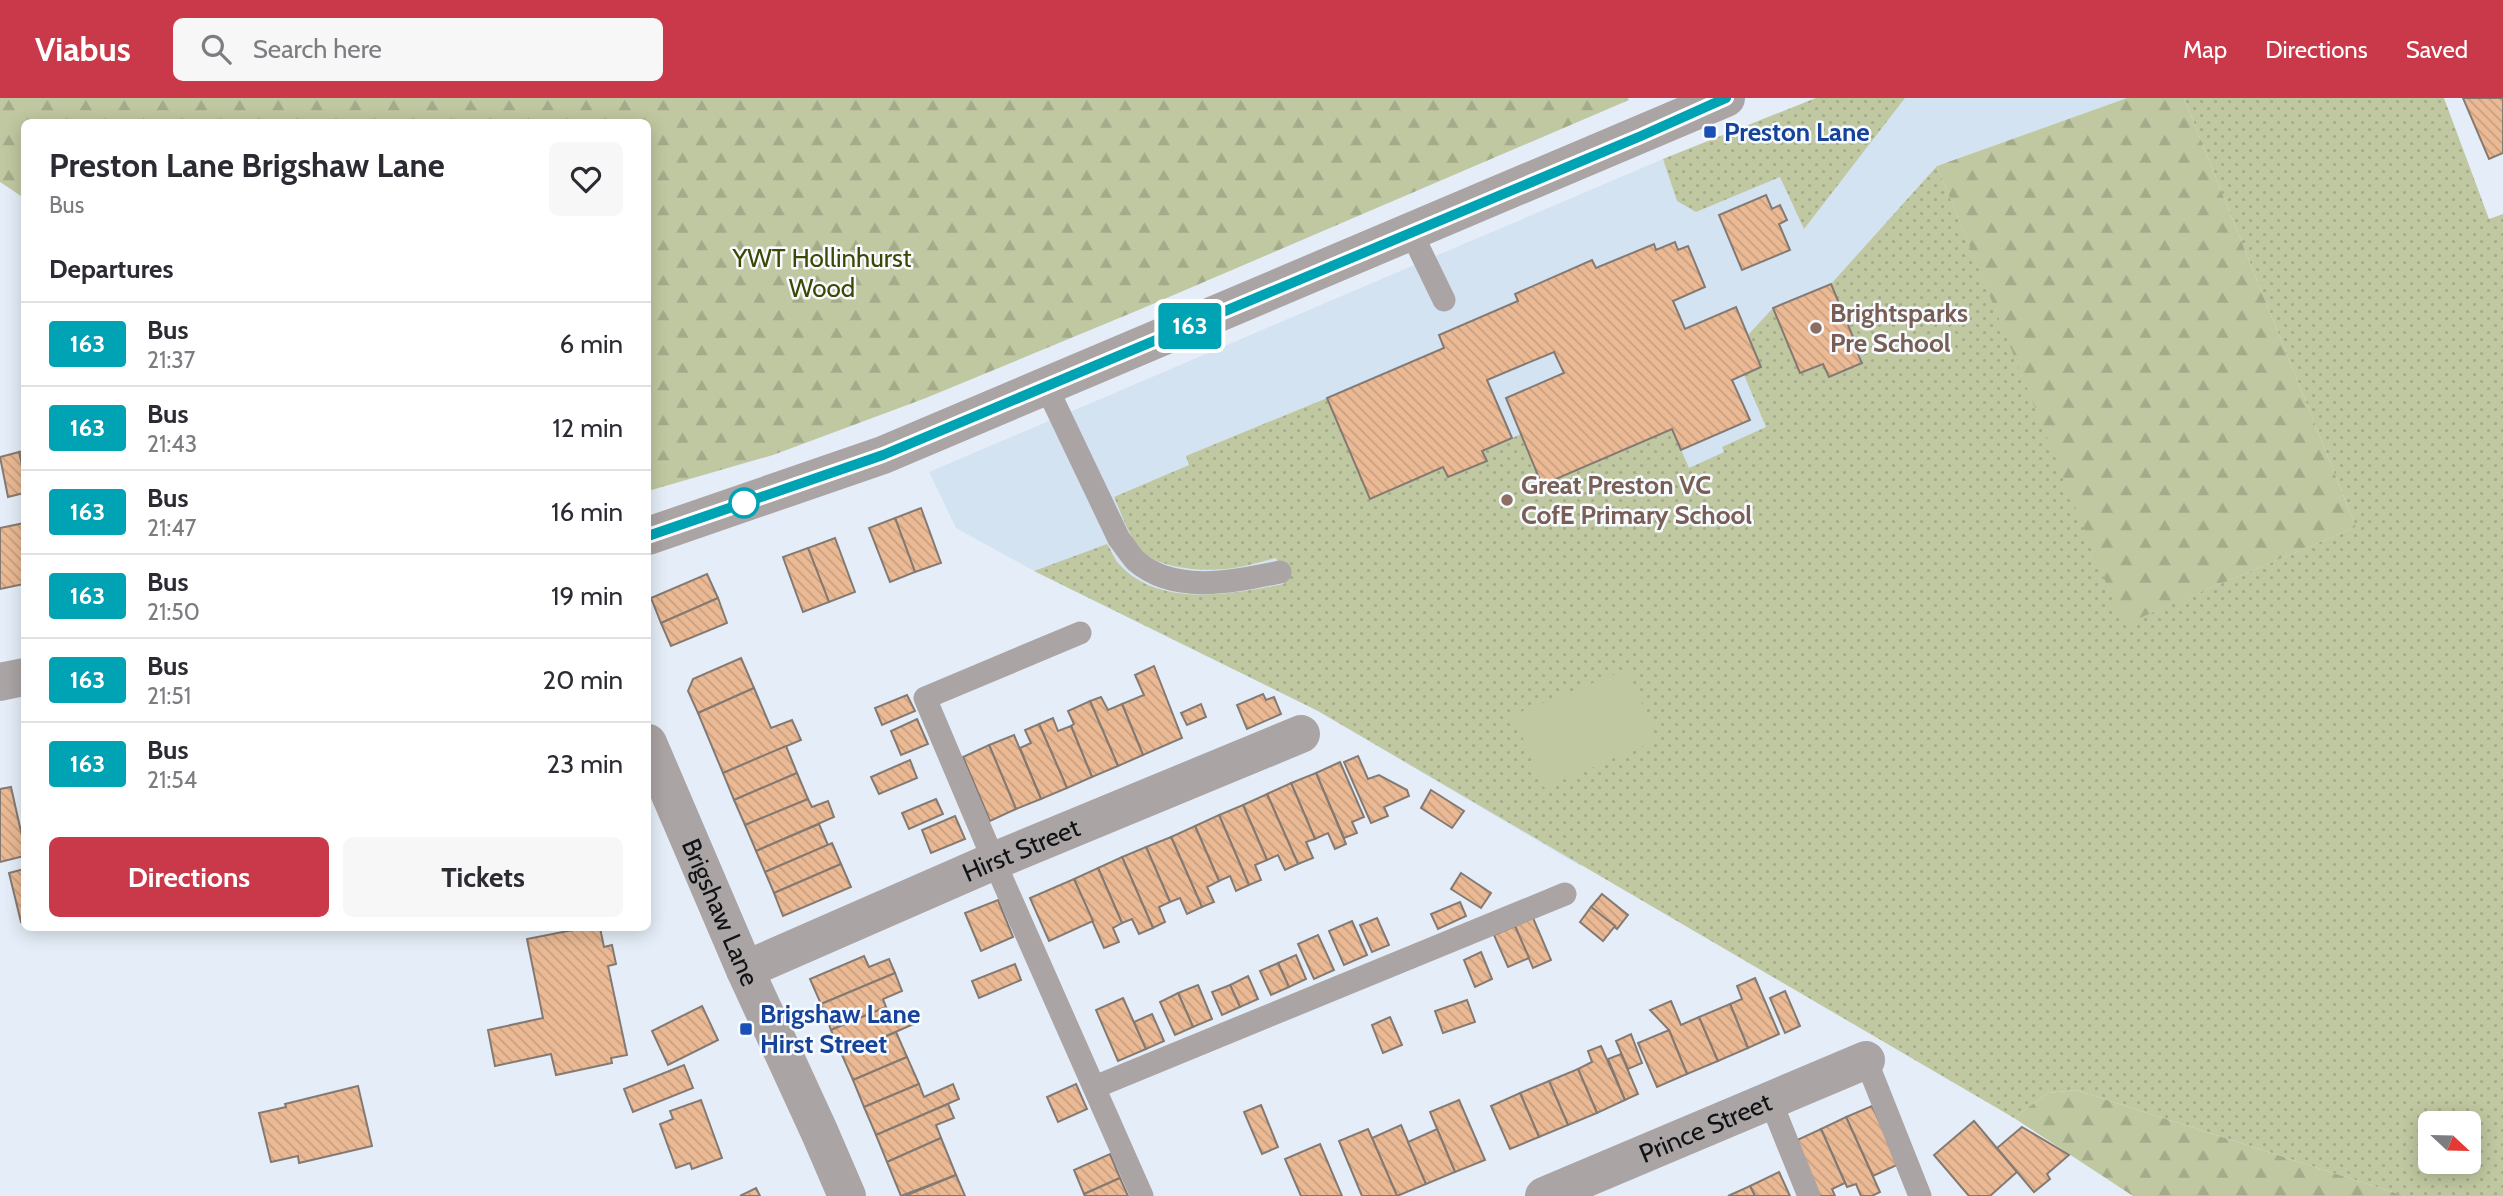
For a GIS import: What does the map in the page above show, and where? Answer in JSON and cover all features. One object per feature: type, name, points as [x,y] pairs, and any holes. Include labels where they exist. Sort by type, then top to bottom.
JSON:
[{"type":"street","points":[[651,535],[883,455],[1726,98]]},
{"type":"street","points":[[0,682],[21,678]]},
{"type":"street","name":"Hirst Street","points":[[745,970],[994,861],[1301,734]]},
{"type":"street","name":"Brigshaw Lane","points":[[651,750],[846,1196]]},
{"type":"street","name":"Prince Street","points":[[1544,1196],[1866,1060]]},
{"type":"lane","points":[[1411,232],[1444,300]]},
{"type":"lane","points":[[1046,386],[1119,539],[1136,561],[1159,576],[1185,582],[1235,581],[1280,572]]},
{"type":"lane","points":[[1080,633],[925,698],[1142,1196]]},
{"type":"lane","points":[[1095,1087],[1564,894]]},
{"type":"lane","points":[[1866,1060],[1920,1196]]},
{"type":"lane","points":[[1771,1102],[1809,1196]]},
{"type":"shaded area","name":"Great Preston VC CofE Primary School","points":[[1816,98],[2127,98],[1937,166],[2123,625],[1580,866],[1318,711],[1034,571],[956,528],[929,472],[1663,159]]},
{"type":"green space","name":"YWT Hollinhurst Wood","points":[[0,98],[1629,100],[926,398],[773,455],[651,490],[651,119],[21,119],[21,196],[0,182]]},
{"type":"green space","points":[[1816,98],[1905,98],[1804,229],[1780,177],[1696,212],[1677,201],[1663,159]]},
{"type":"green space","points":[[2127,98],[2184,98],[2356,527],[2123,625],[1937,166]]},
{"type":"green space","points":[[2184,98],[2444,98],[2489,219],[2503,214],[2503,1196],[2405,1196],[2076,1090],[2048,1093],[2014,1118],[1318,711],[1034,571],[1107,544],[1118,563],[1135,578],[1154,587],[1175,592],[1220,594],[1284,584],[1276,558],[1239,567],[1211,570],[1171,566],[1149,557],[1132,538],[1114,497],[1189,465],[1186,456],[1327,398],[1370,499],[1443,467],[1448,477],[1486,461],[1482,451],[1521,434],[1543,484],[1672,429],[1689,468],[1724,452],[1722,447],[1766,427],[1744,375],[1761,367],[1748,335],[1773,308],[1800,373],[1823,364],[1829,377],[1863,363],[1831,284],[1937,166],[2124,624],[2356,527]]},
{"type":"green space","points":[[1628,669],[1657,740],[1544,788],[1513,715]]},
{"type":"green space","points":[[2076,1090],[2405,1196],[2133,1196],[2014,1118],[2048,1093]]},
{"type":"building","points":[[2463,98],[2503,98],[2503,153],[2489,159]]},
{"type":"building","points":[[1766,195],[1772,209],[1780,205],[1787,220],[1779,224],[1790,250],[1742,270],[1719,215]]},
{"type":"building","points":[[1675,242],[1678,250],[1688,246],[1705,287],[1673,301],[1685,329],[1736,307],[1761,367],[1732,380],[1750,420],[1681,450],[1672,429],[1542,485],[1506,398],[1564,373],[1554,352],[1487,380],[1512,438],[1482,451],[1487,461],[1448,477],[1443,467],[1370,499],[1327,398],[1444,348],[1439,335],[1518,301],[1515,294],[1592,260],[1596,268],[1654,244],[1656,250]]},
{"type":"building","name":"Brightsparks Pre School","points":[[1831,284],[1862,363],[1829,377],[1823,364],[1800,373],[1773,308]]},
{"type":"building","points":[[19,452],[21,494],[8,497],[0,457]]},
{"type":"building","points":[[921,508],[941,563],[915,572],[895,518]]},
{"type":"building","points":[[895,518],[915,572],[890,582],[869,528]]},
{"type":"building","points":[[21,524],[21,585],[0,589],[0,528]]},
{"type":"building","points":[[835,538],[855,592],[829,602],[808,548]]},
{"type":"building","points":[[808,548],[829,602],[803,612],[783,557]]},
{"type":"building","points":[[707,574],[718,598],[661,623],[651,598]]},
{"type":"building","points":[[718,598],[727,623],[671,646],[661,623]]},
{"type":"building","points":[[741,658],[754,688],[698,713],[688,691],[693,679]]},
{"type":"building","points":[[1154,666],[1182,738],[1143,755],[1122,704],[1144,695],[1135,675]]},
{"type":"building","points":[[754,688],[771,728],[792,720],[801,740],[723,773],[698,713]]},
{"type":"building","points":[[1263,694],[1266,700],[1274,697],[1281,714],[1247,729],[1237,705]]},
{"type":"building","points":[[907,695],[915,711],[882,725],[875,708]]},
{"type":"building","points":[[1101,697],[1108,710],[1122,704],[1143,755],[1118,766],[1090,701]]},
{"type":"building","points":[[1090,701],[1118,766],[1092,777],[1071,726],[1074,724],[1068,711]]},
{"type":"building","points":[[1201,704],[1206,717],[1187,725],[1181,713]]},
{"type":"building","points":[[1053,718],[1058,731],[1071,726],[1092,777],[1067,788],[1039,724]]},
{"type":"building","points":[[917,719],[928,744],[901,755],[891,731]]},
{"type":"building","points":[[1039,724],[1067,788],[1041,799],[1020,748],[1031,743],[1025,730]]},
{"type":"building","points":[[1014,735],[1041,799],[1016,809],[989,745]]},
{"type":"building","points":[[989,745],[1016,809],[990,821],[963,757]]},
{"type":"building","points":[[786,746],[797,773],[734,800],[723,773]]},
{"type":"building","points":[[1358,756],[1368,779],[1379,775],[1407,790],[1409,796],[1384,807],[1388,816],[1371,823],[1344,762]]},
{"type":"building","points":[[910,760],[917,778],[879,794],[871,777]]},
{"type":"building","points":[[1340,762],[1364,817],[1352,822],[1357,833],[1344,838],[1316,773]]},
{"type":"building","points":[[797,773],[808,799],[745,825],[734,800]]},
{"type":"building","points":[[1316,773],[1346,844],[1335,849],[1328,833],[1315,839],[1291,783]]},
{"type":"building","points":[[1291,783],[1315,839],[1306,842],[1313,858],[1298,864],[1267,794]]},
{"type":"building","points":[[11,787],[21,832],[21,857],[0,862],[0,789]]},
{"type":"building","points":[[1431,790],[1464,811],[1452,828],[1421,808]]},
{"type":"building","points":[[1267,794],[1298,864],[1285,870],[1278,855],[1267,860],[1243,805]]},
{"type":"building","points":[[808,799],[812,807],[828,801],[834,817],[756,851],[745,825]]},
{"type":"building","points":[[936,799],[943,814],[909,829],[902,813]]},
{"type":"building","points":[[1243,805],[1267,860],[1255,865],[1261,880],[1249,885],[1219,815]]},
{"type":"building","points":[[1219,815],[1249,885],[1236,891],[1230,876],[1219,881],[1195,826]]},
{"type":"building","points":[[955,816],[965,839],[931,853],[922,830]]},
{"type":"building","points":[[819,824],[828,845],[765,872],[756,851]]},
{"type":"building","points":[[1195,826],[1219,881],[1207,887],[1214,902],[1202,907],[1171,837]]},
{"type":"building","points":[[1171,837],[1202,907],[1187,914],[1180,898],[1170,902],[1146,847]]},
{"type":"building","points":[[832,843],[841,864],[774,893],[765,872]]},
{"type":"building","points":[[1146,847],[1170,902],[1159,907],[1165,922],[1153,928],[1122,857]]},
{"type":"building","points":[[1122,857],[1153,928],[1139,934],[1132,919],[1122,923],[1098,868]]},
{"type":"building","points":[[841,864],[851,887],[783,916],[774,893]]},
{"type":"building","points":[[1098,868],[1122,923],[1113,928],[1119,942],[1104,948],[1074,879]]},
{"type":"building","points":[[21,870],[21,922],[9,873]]},
{"type":"building","points":[[1461,873],[1491,893],[1481,908],[1451,889]]},
{"type":"building","points":[[1074,879],[1093,921],[1049,941],[1030,898]]},
{"type":"building","points":[[1602,894],[1628,915],[1617,929],[1591,907]]},
{"type":"building","points":[[998,900],[1013,937],[981,951],[965,913]]},
{"type":"building","points":[[1460,902],[1466,916],[1438,929],[1431,914]]},
{"type":"building","points":[[1591,907],[1615,926],[1603,941],[1580,922]]},
{"type":"building","points":[[1377,918],[1389,945],[1372,952],[1360,925]]},
{"type":"building","points":[[1533,918],[1551,960],[1533,968],[1515,926]]},
{"type":"building","points":[[1352,921],[1367,955],[1344,965],[1329,931]]},
{"type":"building","points":[[1515,926],[1529,958],[1508,967],[1494,935]]},
{"type":"building","points":[[568,931],[601,931],[604,947],[612,945],[616,964],[608,966],[627,1055],[611,1058],[612,1063],[556,1075],[551,1054],[495,1066],[488,1030],[543,1018],[527,939]]},
{"type":"building","points":[[1318,935],[1334,970],[1314,979],[1298,944]]},
{"type":"building","points":[[1481,952],[1492,979],[1475,987],[1464,960]]},
{"type":"building","points":[[1296,955],[1306,979],[1289,987],[1278,963]]},
{"type":"building","points":[[864,956],[869,967],[889,959],[895,973],[821,1004],[810,979]]},
{"type":"building","points":[[1278,963],[1289,987],[1271,995],[1260,971]]},
{"type":"building","points":[[1015,964],[1021,980],[979,998],[972,981]]},
{"type":"building","points":[[895,973],[902,991],[883,999],[886,1007],[831,1030],[821,1004]]},
{"type":"building","points":[[1248,976],[1258,999],[1240,1007],[1230,985]]},
{"type":"building","points":[[1755,978],[1779,1034],[1748,1048],[1730,1004],[1742,999],[1737,986]]},
{"type":"building","points":[[1198,985],[1212,1019],[1193,1027],[1178,993]]},
{"type":"building","points":[[1230,985],[1240,1007],[1222,1015],[1212,992]]},
{"type":"building","points":[[1785,991],[1800,1026],[1785,1033],[1770,998]]},
{"type":"building","points":[[1178,993],[1193,1027],[1175,1035],[1160,1002]]},
{"type":"building","points":[[1123,998],[1146,1049],[1118,1061],[1096,1010]]},
{"type":"building","points":[[1467,1000],[1475,1022],[1443,1033],[1435,1011]]},
{"type":"building","points":[[1671,1001],[1681,1025],[1699,1017],[1718,1061],[1687,1074],[1669,1030],[1650,1010]]},
{"type":"building","points":[[1730,1004],[1748,1048],[1718,1061],[1699,1017]]},
{"type":"building","points":[[702,1006],[718,1040],[668,1065],[652,1031]]},
{"type":"building","points":[[886,1007],[891,1018],[908,1011],[914,1024],[842,1055],[831,1030]]},
{"type":"building","points":[[1152,1014],[1164,1041],[1146,1049],[1134,1022]]},
{"type":"building","points":[[1390,1017],[1402,1045],[1383,1053],[1372,1025]]},
{"type":"building","points":[[1669,1030],[1687,1074],[1657,1087],[1638,1043]]},
{"type":"building","points":[[896,1032],[907,1057],[853,1080],[842,1055]]},
{"type":"building","points":[[1631,1034],[1642,1063],[1628,1069],[1616,1041]]},
{"type":"building","points":[[1601,1046],[1625,1100],[1597,1113],[1578,1069],[1592,1062],[1588,1051]]},
{"type":"building","points":[[1621,1054],[1638,1094],[1625,1100],[1608,1059]]},
{"type":"building","points":[[907,1057],[919,1084],[864,1107],[853,1080]]},
{"type":"building","points":[[684,1065],[693,1088],[633,1112],[624,1089]]},
{"type":"building","points":[[1578,1069],[1597,1113],[1568,1125],[1549,1081]]},
{"type":"building","points":[[1549,1081],[1568,1125],[1539,1137],[1520,1093]]},
{"type":"building","points":[[919,1084],[924,1097],[953,1084],[959,1099],[876,1135],[864,1107]]},
{"type":"building","points":[[1076,1084],[1087,1109],[1058,1122],[1047,1097]]},
{"type":"building","points":[[358,1086],[372,1146],[299,1163],[298,1156],[271,1162],[259,1113]]},
{"type":"building","points":[[1520,1093],[1539,1137],[1510,1149],[1491,1106]]},
{"type":"building","points":[[701,1100],[722,1158],[692,1169],[690,1163],[676,1168],[660,1124],[673,1119],[670,1111]]},
{"type":"building","points":[[1459,1100],[1485,1160],[1455,1172],[1430,1112]]},
{"type":"building","points":[[948,1104],[954,1118],[936,1125],[941,1138],[887,1162],[876,1135]]},
{"type":"building","points":[[1261,1105],[1278,1147],[1262,1154],[1244,1112]]},
{"type":"building","points":[[1872,1106],[1899,1164],[1873,1176],[1846,1117]]},
{"type":"building","points":[[1846,1117],[1880,1192],[1872,1196],[1861,1196],[1856,1184],[1847,1187],[1821,1129]]},
{"type":"building","points":[[1974,1121],[2017,1172],[1990,1196],[1969,1196],[1934,1155]]},
{"type":"building","points":[[1401,1125],[1426,1184],[1397,1196],[1372,1138]]},
{"type":"building","points":[[2022,1127],[2069,1155],[2047,1174],[2050,1179],[2034,1192],[1997,1148]]},
{"type":"building","points":[[1368,1129],[1397,1196],[1362,1196],[1339,1141]]},
{"type":"building","points":[[1437,1129],[1455,1172],[1426,1184],[1408,1142]]},
{"type":"building","points":[[1821,1129],[1845,1183],[1832,1189],[1835,1196],[1820,1196],[1795,1141]]},
{"type":"building","points":[[941,1138],[956,1175],[901,1196],[887,1162]]},
{"type":"building","points":[[1320,1144],[1342,1196],[1301,1196],[1285,1159]]},
{"type":"building","points":[[1110,1154],[1120,1178],[1084,1194],[1074,1170]]},
{"type":"building","points":[[1779,1172],[1790,1196],[1755,1196],[1750,1186]]},
{"type":"building","points":[[956,1175],[965,1196],[905,1196]]},
{"type":"building","points":[[1120,1178],[1128,1196],[1084,1194]]},
{"type":"building","points":[[1750,1186],[1755,1196],[1728,1196]]},
{"type":"building","points":[[756,1188],[760,1196],[740,1196]]},
{"type":"bus line","name":"163","points":[[651,535],[883,455],[1726,98]]},
{"type":"place","name":"Preston Lane","points":[[1710,132]]},
{"type":"place","name":"Brightsparks Pre School","points":[[1816,328]]},
{"type":"place","name":"Great Preston VC CofE Primary School","points":[[1507,500]]},
{"type":"place","name":"Brigshaw Lane Hirst Street","points":[[746,1029]]}]
